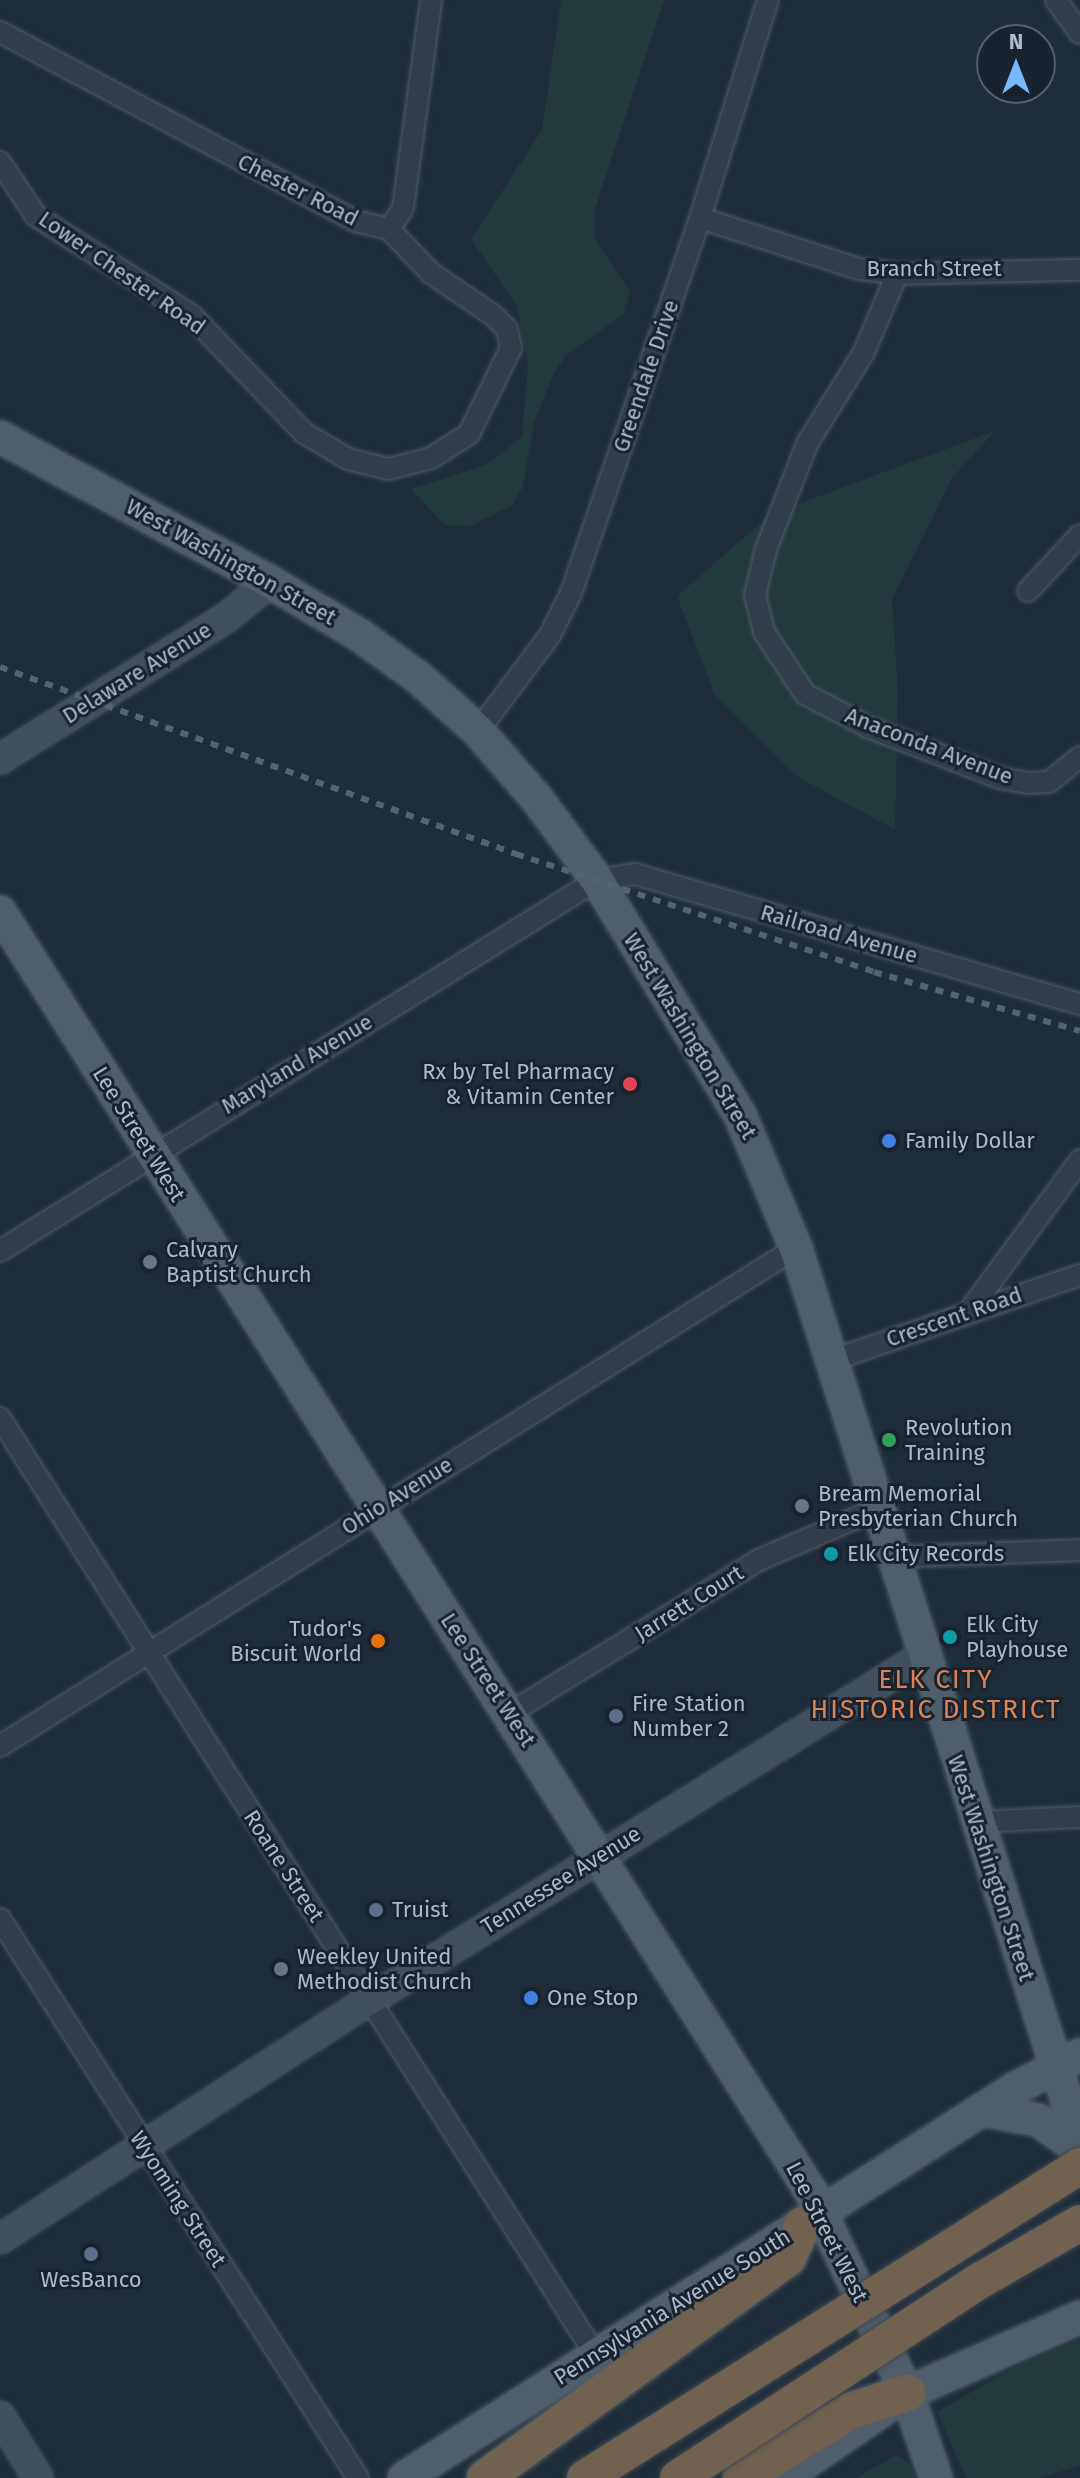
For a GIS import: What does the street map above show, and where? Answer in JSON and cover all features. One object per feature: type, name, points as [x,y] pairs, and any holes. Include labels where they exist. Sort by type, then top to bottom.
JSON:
[{"type":"highway","points":[[585,2478],[1080,2166]]},
{"type":"highway","points":[[996,2219],[1080,2178]]},
{"type":"highway","points":[[485,2478],[788,2258],[812,2210]]},
{"type":"highway","points":[[678,2478],[981,2280],[1080,2223]]},
{"type":"highway","points":[[741,2478],[852,2410],[907,2393]]},
{"type":"main road","name":"West Washington Street","points":[[0,437],[270,582],[358,634],[478,731],[537,799],[597,880],[740,1115],[796,1248],[975,1822],[1068,2060],[1080,2141]]},
{"type":"main road","name":"Lee Street West","points":[[0,912],[151,1154],[510,1713],[838,2248],[907,2393],[934,2474]]},
{"type":"main road","name":"Pennsylvania Avenue South","points":[[404,2478],[812,2210],[1068,2060]]},
{"type":"main road","points":[[981,2110],[1038,2120],[1080,2150]]},
{"type":"main road","points":[[1033,2335],[1080,2293]]},
{"type":"main road","points":[[783,2478],[907,2393],[1033,2335],[1080,2317]]},
{"type":"street","points":[[389,229],[403,208],[431,0]]},
{"type":"street","name":"Greendale Drive","points":[[478,731],[550,635],[571,593],[700,218],[768,0]]},
{"type":"street","points":[[1056,0],[1080,33]]},
{"type":"street","name":"Chester Road","points":[[0,32],[355,221],[389,229]]},
{"type":"street","name":"Lower Chester Road","points":[[0,162],[36,216],[191,315],[304,433],[348,459],[389,469],[431,458],[469,434],[511,348],[507,329],[494,316],[431,273],[389,229]]},
{"type":"street","name":"Branch Street","points":[[700,218],[829,261],[897,274],[1080,270]]},
{"type":"street","name":"Anaconda Avenue","points":[[897,274],[864,352],[807,444],[766,549],[755,595],[764,632],[805,694],[868,727],[1000,778],[1027,783],[1049,782],[1080,757]]},
{"type":"street","points":[[1028,591],[1080,535]]},
{"type":"street","name":"Delaware Avenue","points":[[0,759],[227,617],[270,582]]},
{"type":"street","name":"Railroad Avenue","points":[[597,880],[635,874],[1080,1004]]},
{"type":"street","name":"Maryland Avenue","points":[[0,1251],[151,1154],[597,880]]},
{"type":"street","points":[[970,1310],[1080,1160]]},
{"type":"street","name":"Ohio Avenue","points":[[0,1746],[796,1248]]},
{"type":"street","name":"Crescent Road","points":[[830,1361],[970,1310],[1080,1275]]},
{"type":"street","name":"Roane Street","points":[[0,1418],[595,2354]]},
{"type":"street","name":"Jarrett Court","points":[[510,1713],[759,1560],[877,1509]]},
{"type":"street","points":[[893,1557],[1080,1550]]},
{"type":"street","name":"Tennessee Avenue","points":[[0,2239],[370,2000],[923,1656]]},
{"type":"street","points":[[975,1822],[1080,1817]]},
{"type":"street","name":"Wyoming Street","points":[[0,1919],[358,2478]]},
{"type":"street","points":[[0,2416],[38,2478]]},
{"type":"green space","points":[[561,0],[664,0],[594,212],[595,239],[630,292],[624,314],[566,355],[553,375],[534,422],[523,487],[512,505],[471,526],[445,525],[411,489],[486,465],[522,437],[528,365],[517,306],[471,239],[542,130]]},
{"type":"green space","points":[[995,431],[952,478],[892,599],[898,690],[895,830],[798,777],[715,696],[677,596],[771,514]]},
{"type":"green space","points":[[1080,2339],[1080,2465],[1040,2478],[966,2478],[937,2412],[1011,2369]]},
{"type":"green space","points":[[897,2455],[911,2465],[915,2478],[855,2478]]},
{"type":"railway","points":[[0,667],[516,854],[874,972],[1080,1031]]},
{"type":"place","name":"Rx by Tel Pharmacy & Vitamin Center","points":[[630,1084]]},
{"type":"place","name":"Family Dollar","points":[[889,1141]]},
{"type":"place","name":"Calvary Baptist Church","points":[[150,1262]]},
{"type":"place","name":"Revolution Training","points":[[889,1440]]},
{"type":"place","name":"Bream Memorial Presbyterian Church","points":[[802,1506]]},
{"type":"place","name":"Elk City Records","points":[[831,1554]]},
{"type":"place","name":"Elk City Playhouse","points":[[950,1637]]},
{"type":"place","name":"Tudor's Biscuit World","points":[[378,1641]]},
{"type":"place","name":"Fire Station Number 2","points":[[616,1716]]},
{"type":"place","name":"Truist","points":[[376,1910]]},
{"type":"place","name":"Weekley United Methodist Church","points":[[281,1969]]},
{"type":"place","name":"One Stop","points":[[531,1998]]},
{"type":"place","name":"WesBanco","points":[[91,2254]]},
{"type":"district","name":"ELK CITY HISTORIC DISTRICT","points":[[936,1695]]}]
